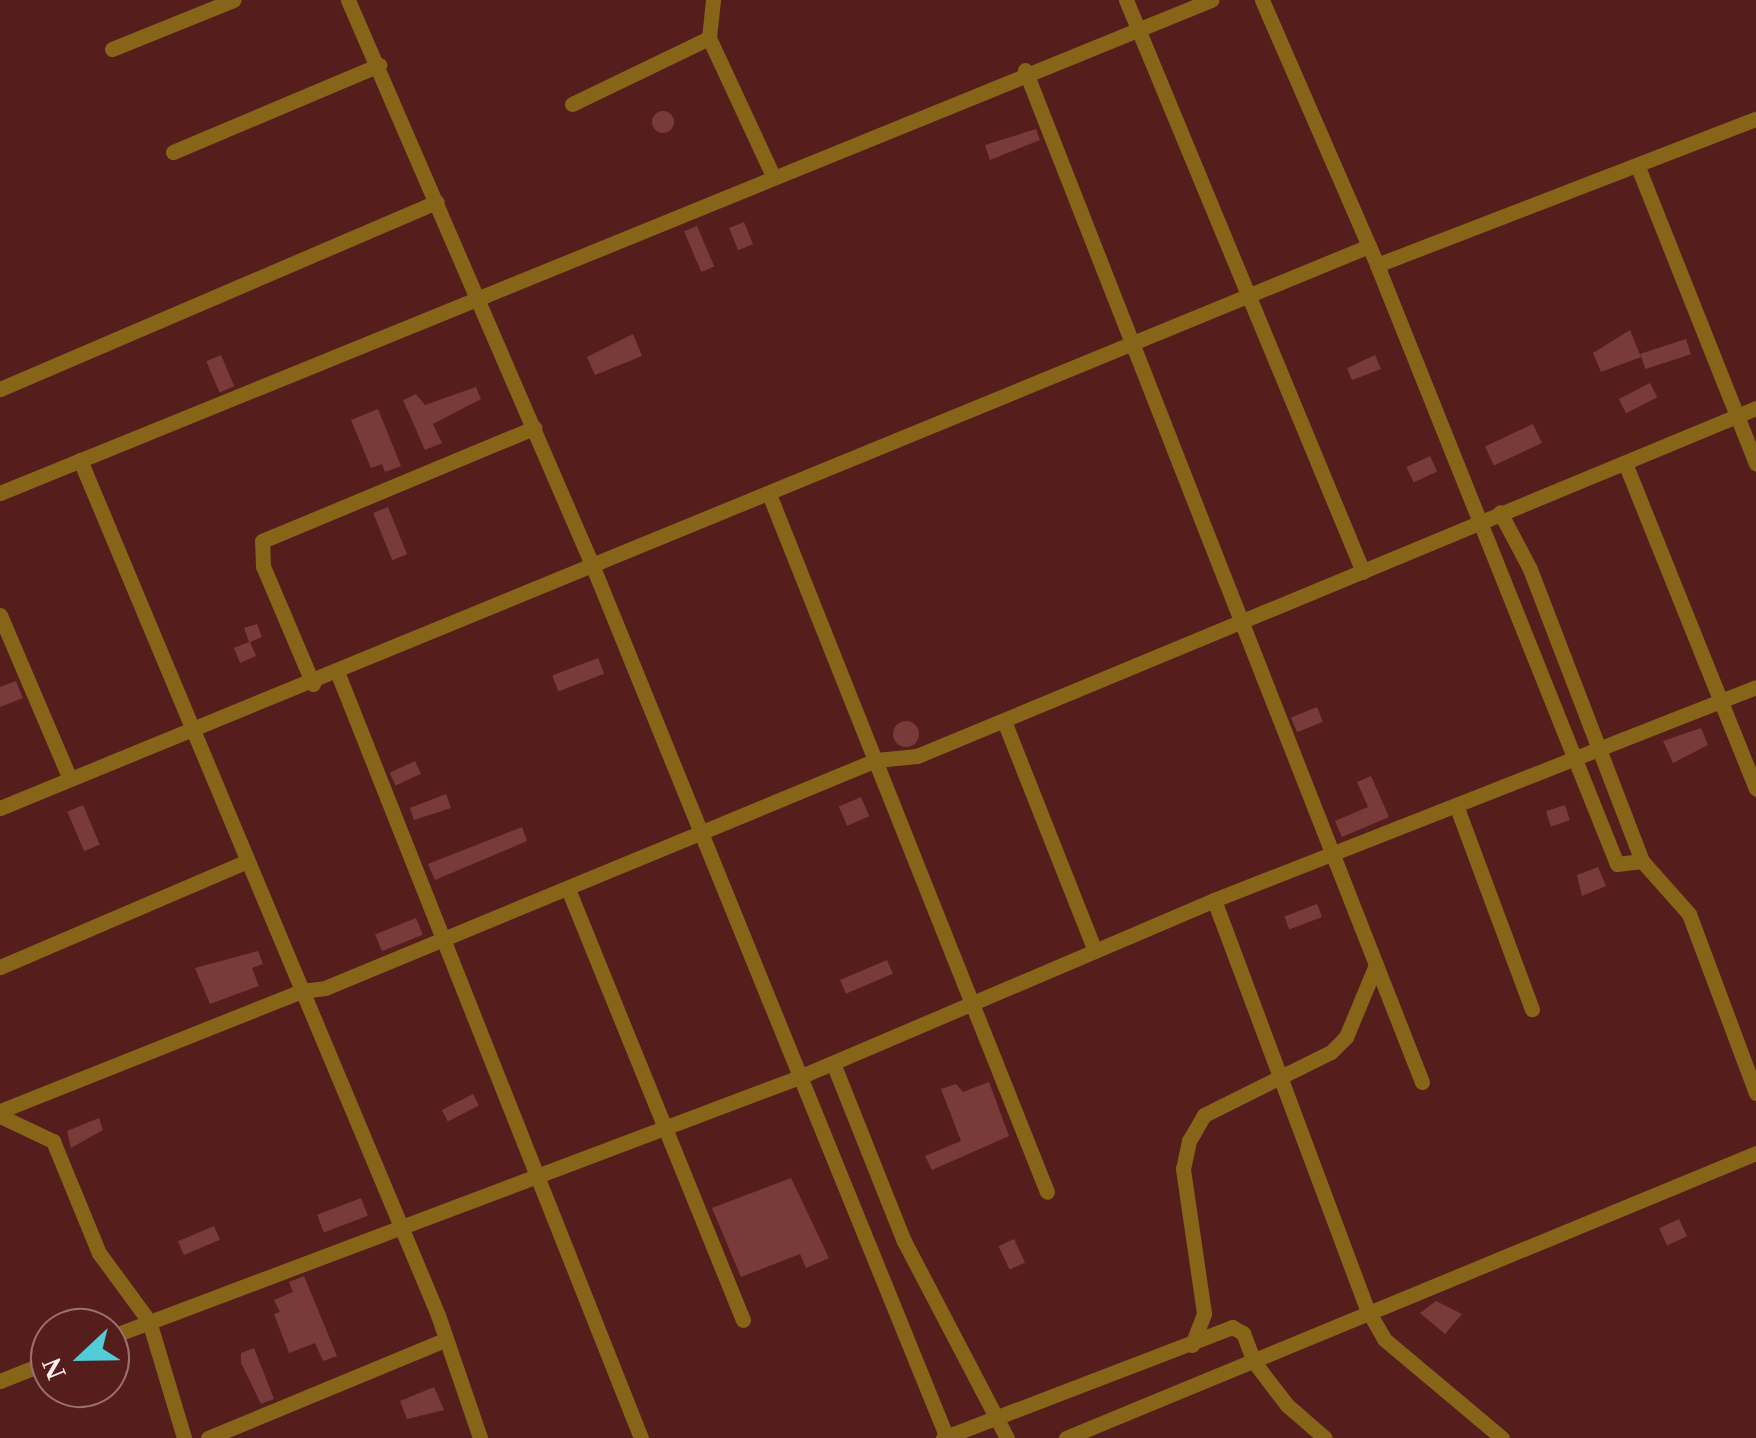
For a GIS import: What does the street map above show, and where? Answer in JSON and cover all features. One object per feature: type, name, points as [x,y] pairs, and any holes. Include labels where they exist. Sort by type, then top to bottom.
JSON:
[{"type":"street","points":[[112,50],[192,8],[233,0]]},
{"type":"street","points":[[348,0],[593,567],[946,1438],[1232,1327],[1243,1334],[1254,1362],[1287,1405],[1326,1438]]},
{"type":"street","points":[[713,0],[709,38],[772,174]]},
{"type":"street","points":[[1126,0],[1363,572]]},
{"type":"street","points":[[0,493],[650,231],[772,174],[1026,70],[1140,34],[1211,0]]},
{"type":"street","points":[[1262,0],[1377,265],[1475,522],[1617,864],[1642,860]]},
{"type":"street","points":[[572,104],[709,38]]},
{"type":"street","points":[[172,152],[379,66]]},
{"type":"street","points":[[1026,70],[1422,1082]]},
{"type":"street","points":[[1377,265],[1756,119]]},
{"type":"street","points":[[1638,166],[1756,462]]},
{"type":"street","points":[[0,389],[437,202]]},
{"type":"street","points":[[0,808],[338,674],[1369,246]]},
{"type":"street","points":[[0,1113],[301,992],[446,939],[876,760],[917,756],[1756,408]]},
{"type":"street","points":[[313,684],[263,566],[262,541],[534,428]]},
{"type":"street","points":[[80,460],[190,734],[400,1224],[480,1438]]},
{"type":"street","points":[[1625,463],[1756,789]]},
{"type":"street","points":[[769,494],[1047,1192]]},
{"type":"street","points":[[1500,512],[1530,569],[1642,860],[1688,914],[1756,1093]]},
{"type":"street","points":[[0,615],[70,779]]},
{"type":"street","points":[[338,674],[540,1172],[641,1438]]},
{"type":"street","points":[[130,1329],[400,1224],[797,1078],[1214,900],[1570,756],[1756,687]]},
{"type":"street","points":[[1004,721],[1095,950]]},
{"type":"street","points":[[1456,805],[1532,1010]]},
{"type":"street","points":[[0,967],[245,862]]},
{"type":"street","points":[[568,889],[743,1320]]},
{"type":"street","points":[[1214,900],[1367,1309],[1384,1339],[1502,1438]]},
{"type":"street","points":[[1192,1345],[1204,1312],[1183,1169],[1189,1140],[1204,1114],[1282,1080],[1346,1037],[1376,965]]},
{"type":"street","points":[[833,1062],[904,1241],[1007,1438]]},
{"type":"street","points":[[0,1113],[53,1140],[99,1253],[148,1322],[184,1438]]},
{"type":"street","points":[[1066,1438],[1254,1362],[1367,1309],[1756,1152]]},
{"type":"street","points":[[208,1438],[446,1340]]},
{"type":"street","points":[[0,1381],[30,1369]]},
{"type":"building","points":[[663,111],[671,114],[671,130],[663,133],[655,130],[652,122],[655,114]]},
{"type":"building","points":[[1036,129],[1040,140],[990,160],[985,145]]},
{"type":"building","points":[[744,222],[753,244],[738,250],[729,228]]},
{"type":"building","points":[[697,226],[714,267],[701,272],[684,231]]},
{"type":"building","points":[[1630,330],[1641,357],[1601,372],[1593,353]]},
{"type":"building","points":[[633,334],[642,356],[595,375],[587,357]]},
{"type":"building","points":[[1686,339],[1691,354],[1645,369],[1640,354]]},
{"type":"building","points":[[221,355],[234,386],[220,393],[206,361]]},
{"type":"building","points":[[1375,355],[1381,369],[1352,380],[1347,368]]},
{"type":"building","points":[[1650,383],[1657,397],[1626,413],[1619,399]]},
{"type":"building","points":[[476,387],[481,399],[433,424],[442,443],[425,450],[403,400],[416,394],[425,405]]},
{"type":"building","points":[[378,409],[401,466],[385,472],[382,464],[371,468],[351,420]]},
{"type":"building","points":[[1533,424],[1542,443],[1494,465],[1485,446]]},
{"type":"building","points":[[1430,456],[1437,471],[1414,482],[1406,467]]},
{"type":"building","points":[[388,507],[407,554],[392,560],[373,513]]},
{"type":"building","points":[[257,624],[262,637],[250,642],[256,656],[240,663],[234,648],[249,642],[244,628]]},
{"type":"building","points":[[598,658],[604,674],[558,691],[552,676]]},
{"type":"building","points":[[16,681],[23,698],[0,707],[0,687]]},
{"type":"building","points":[[1317,707],[1323,722],[1297,732],[1291,717]]},
{"type":"building","points":[[906,721],[915,725],[919,734],[915,743],[906,747],[897,743],[893,734],[897,725]]},
{"type":"building","points":[[1701,728],[1708,745],[1673,763],[1663,741]]},
{"type":"building","points":[[415,761],[421,774],[396,786],[390,773]]},
{"type":"building","points":[[1371,776],[1389,817],[1342,837],[1335,821],[1368,807],[1357,782]]},
{"type":"building","points":[[446,794],[451,808],[414,820],[410,808]]},
{"type":"building","points":[[861,797],[869,816],[847,826],[839,806]]},
{"type":"building","points":[[83,805],[100,845],[84,851],[67,812]]},
{"type":"building","points":[[1565,805],[1570,820],[1551,826],[1546,811]]},
{"type":"building","points":[[522,827],[527,841],[435,880],[428,864]]},
{"type":"building","points":[[1598,867],[1606,886],[1582,896],[1577,875]]},
{"type":"building","points":[[1317,904],[1322,917],[1289,930],[1284,917]]},
{"type":"building","points":[[416,918],[423,935],[382,951],[375,934]]},
{"type":"building","points":[[258,951],[263,964],[252,968],[259,986],[210,1004],[195,968]]},
{"type":"building","points":[[887,960],[893,974],[846,994],[840,980]]},
{"type":"building","points":[[989,1082],[1009,1136],[932,1170],[925,1156],[961,1141],[941,1089],[956,1084],[963,1092]]},
{"type":"building","points":[[473,1094],[479,1106],[448,1121],[442,1110]]},
{"type":"building","points":[[99,1118],[103,1130],[71,1148],[67,1131]]},
{"type":"building","points":[[791,1178],[829,1258],[806,1268],[800,1254],[741,1277],[712,1208]]},
{"type":"building","points":[[361,1198],[368,1216],[324,1233],[317,1215]]},
{"type":"building","points":[[1679,1219],[1687,1236],[1667,1246],[1659,1228]]},
{"type":"building","points":[[214,1226],[220,1240],[184,1255],[178,1241]]},
{"type":"building","points":[[1014,1239],[1025,1263],[1010,1270],[999,1246]]},
{"type":"building","points":[[304,1276],[337,1356],[323,1361],[315,1343],[289,1353],[274,1314],[280,1312],[274,1300],[293,1292],[289,1282]]},
{"type":"building","points":[[1436,1301],[1462,1314],[1445,1334],[1420,1313]]},
{"type":"building","points":[[254,1348],[274,1399],[261,1404],[241,1363],[241,1353]]},
{"type":"building","points":[[434,1387],[444,1410],[407,1419],[400,1401]]}]
